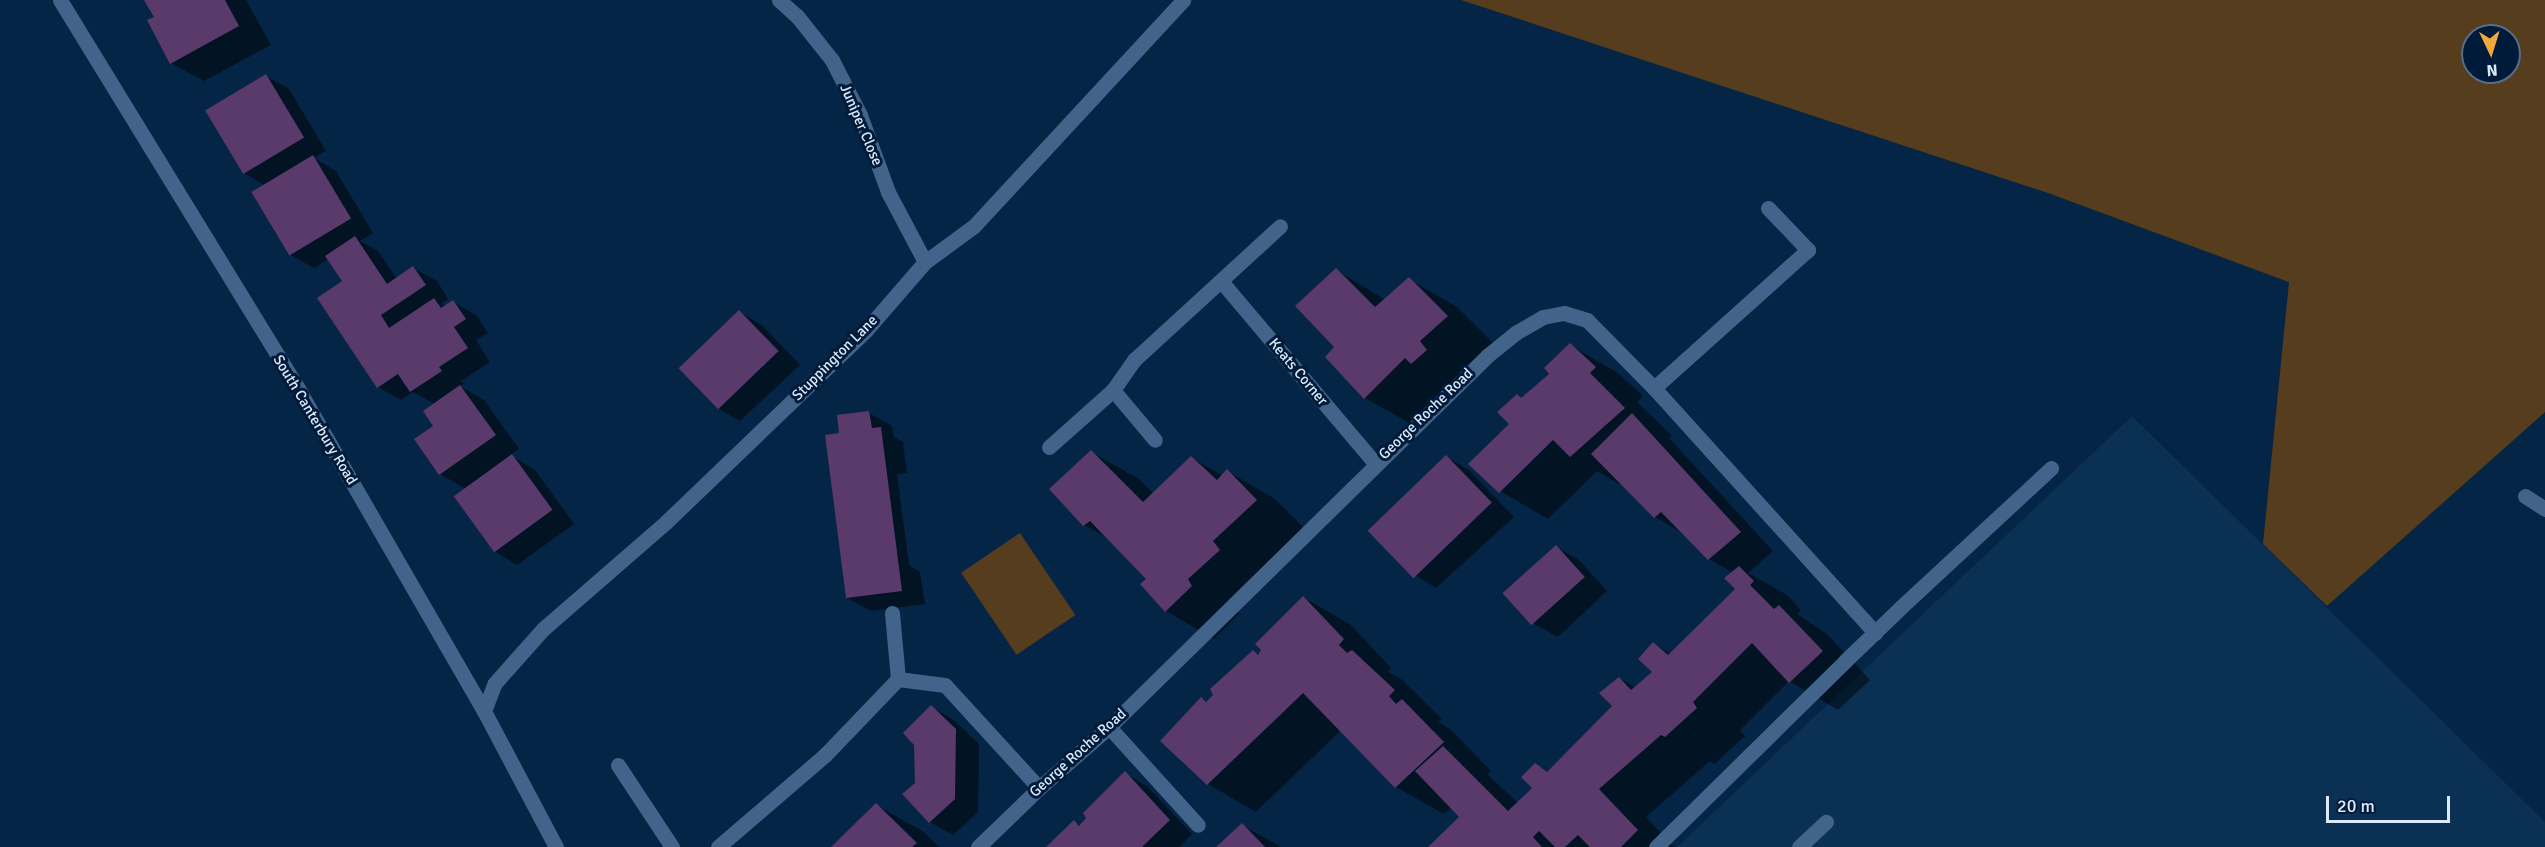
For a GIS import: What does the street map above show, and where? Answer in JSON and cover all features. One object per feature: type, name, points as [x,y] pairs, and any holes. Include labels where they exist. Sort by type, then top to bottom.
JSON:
[{"type":"street","name":"South Canterbury Road","points":[[60,0],[301,394],[484,711],[556,847]]},
{"type":"street","name":"Juniper Close","points":[[779,0],[797,16],[832,60],[860,115],[888,192],[926,262]]},
{"type":"street","name":"Stuppington Lane","points":[[484,711],[495,682],[543,629],[666,522],[866,330],[926,262],[974,226],[1183,0]]},
{"type":"street","points":[[1654,388],[1808,250],[1768,208]]},
{"type":"street","points":[[1049,447],[1113,390],[1134,360],[1280,226]]},
{"type":"street","name":"Keats Corner","points":[[1221,281],[1376,462]]},
{"type":"street","name":"George Roche Road","points":[[978,847],[1039,788],[1109,727],[1376,462],[1487,356],[1516,332],[1543,317],[1564,313],[1587,320],[1654,388],[1875,633]]},
{"type":"street","points":[[1113,390],[1155,440]]},
{"type":"street","points":[[1656,847],[1900,608],[2050,468]]},
{"type":"street","points":[[2525,496],[2545,510]]},
{"type":"street","points":[[718,847],[825,755],[898,679],[892,613]]},
{"type":"street","points":[[898,679],[945,685],[1039,788]]},
{"type":"street","points":[[1109,727],[1198,825]]},
{"type":"street","points":[[618,765],[672,847]]},
{"type":"street","points":[[1799,847],[1826,822]]},
{"type":"shaded area","points":[[1461,0],[2545,0],[2545,412],[2327,606],[2263,544],[2289,282],[2048,193]]},
{"type":"shaded area","points":[[2132,416],[2545,822],[2545,847],[1677,847]]},
{"type":"shaded area","points":[[1020,533],[1075,615],[1016,655],[961,573]]},
{"type":"building","points":[[144,0],[225,0],[239,26],[170,64],[147,20],[154,17]]},
{"type":"building","points":[[266,74],[304,137],[243,174],[205,111]]},
{"type":"building","points":[[313,155],[351,218],[289,256],[251,192]]},
{"type":"building","points":[[355,236],[387,284],[413,266],[426,285],[381,315],[389,328],[434,298],[441,308],[453,300],[466,319],[454,327],[468,348],[439,367],[442,371],[410,392],[398,374],[377,388],[317,298],[342,281],[325,256]]},
{"type":"building","points":[[1336,268],[1375,307],[1409,277],[1448,316],[1420,341],[1427,350],[1411,364],[1405,358],[1364,399],[1325,357],[1334,347],[1295,306]]},
{"type":"building","points":[[739,310],[779,351],[718,409],[679,368]]},
{"type":"building","points":[[1570,343],[1596,367],[1590,373],[1625,408],[1570,457],[1553,440],[1499,493],[1468,464],[1509,424],[1497,412],[1517,394],[1521,398],[1549,374],[1544,368]]},
{"type":"building","points":[[460,385],[496,435],[439,475],[414,439],[433,426],[423,411]]},
{"type":"building","points":[[869,411],[872,428],[881,427],[902,591],[846,598],[825,435],[839,433],[837,415]]},
{"type":"building","points":[[1632,413],[1741,532],[1708,560],[1661,512],[1654,518],[1591,454]]},
{"type":"building","points":[[1091,450],[1143,502],[1191,456],[1217,480],[1227,469],[1257,500],[1213,541],[1220,550],[1188,579],[1192,586],[1165,612],[1140,584],[1146,579],[1090,521],[1083,526],[1049,489]]},
{"type":"building","points":[[512,454],[553,510],[494,552],[454,496]]},
{"type":"building","points":[[1446,455],[1492,502],[1413,578],[1368,531]]},
{"type":"building","points":[[1556,545],[1585,577],[1531,625],[1502,593]]},
{"type":"building","points":[[1739,566],[1754,581],[1750,585],[1774,609],[1779,605],[1823,651],[1789,683],[1752,643],[1693,702],[1697,708],[1665,737],[1661,735],[1599,789],[1638,830],[1621,847],[1590,847],[1578,835],[1565,847],[1555,847],[1539,831],[1533,837],[1542,847],[1428,847],[1459,817],[1415,771],[1443,746],[1508,811],[1532,788],[1521,777],[1535,763],[1547,772],[1612,706],[1599,693],[1619,677],[1631,690],[1652,672],[1638,659],[1653,642],[1668,655],[1735,589],[1724,578]]},
{"type":"building","points":[[1303,596],[1344,639],[1339,645],[1347,653],[1352,650],[1395,690],[1389,696],[1396,704],[1402,699],[1444,742],[1395,788],[1303,693],[1207,785],[1160,741],[1201,697],[1206,702],[1213,695],[1210,689],[1253,650],[1258,655],[1261,650],[1255,644]]},
{"type":"building","points":[[931,705],[956,729],[955,799],[929,823],[902,794],[915,783],[914,745],[903,733]]},
{"type":"building","points":[[1125,771],[1170,820],[1142,847],[1046,847],[1074,820],[1079,826],[1086,818],[1083,813]]},
{"type":"building","points":[[876,803],[917,843],[912,847],[831,847]]},
{"type":"building","points":[[1242,823],[1265,847],[1216,847]]}]
